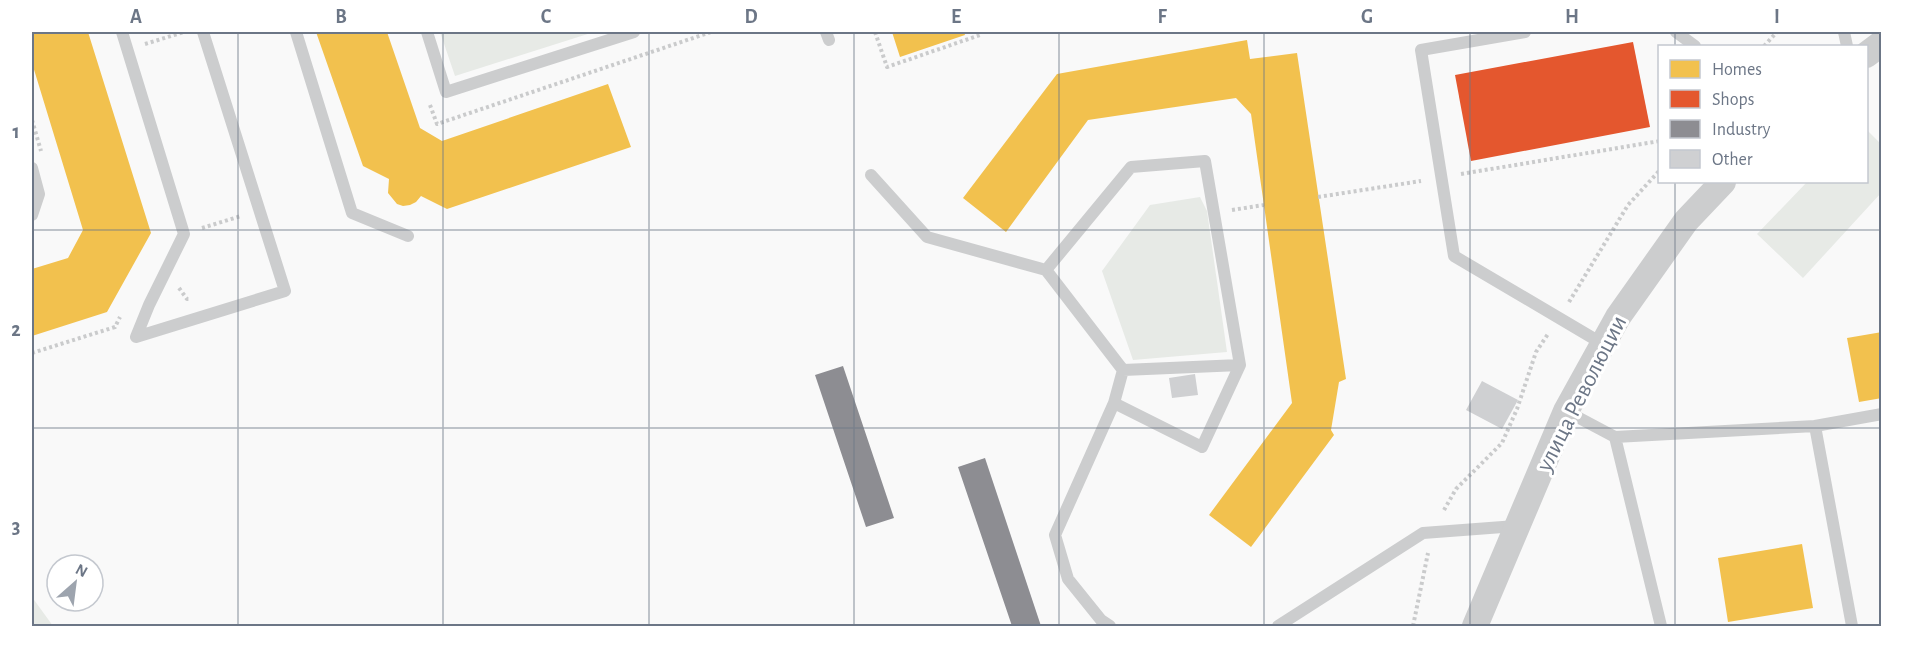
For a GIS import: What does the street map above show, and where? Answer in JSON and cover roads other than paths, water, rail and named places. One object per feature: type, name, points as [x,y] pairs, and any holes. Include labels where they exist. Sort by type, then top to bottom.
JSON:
[{"type":"street","points":[[1868,53],[1881,43]]},
{"type":"street","name":"улица Революции","points":[[1474,627],[1566,411],[1618,317],[1686,221],[1722,183]]},
{"type":"lane","points":[[122,32],[184,234],[136,337],[285,291],[203,32]]},
{"type":"lane","points":[[296,32],[352,213],[408,236]]},
{"type":"lane","points":[[427,32],[446,92],[634,32]]},
{"type":"lane","points":[[1525,32],[1420,50],[1454,256],[1603,344]]},
{"type":"lane","points":[[1676,32],[1694,45]]},
{"type":"lane","points":[[1046,270],[1131,167],[1205,160],[1240,365],[1202,447],[1114,403]]},
{"type":"lane","points":[[32,168],[39,194],[32,215]]},
{"type":"lane","points":[[871,175],[927,237],[1046,270],[1123,370]]},
{"type":"lane","points":[[1123,370],[1240,365]]},
{"type":"lane","points":[[1110,627],[1101,620],[1068,579],[1055,535],[1114,403],[1123,370]]},
{"type":"lane","points":[[1566,411],[1615,437],[1815,426],[1881,414]]},
{"type":"lane","points":[[1815,426],[1852,627]]},
{"type":"lane","points":[[1615,437],[1661,627]]},
{"type":"lane","points":[[1278,627],[1423,533],[1516,526]]}]
